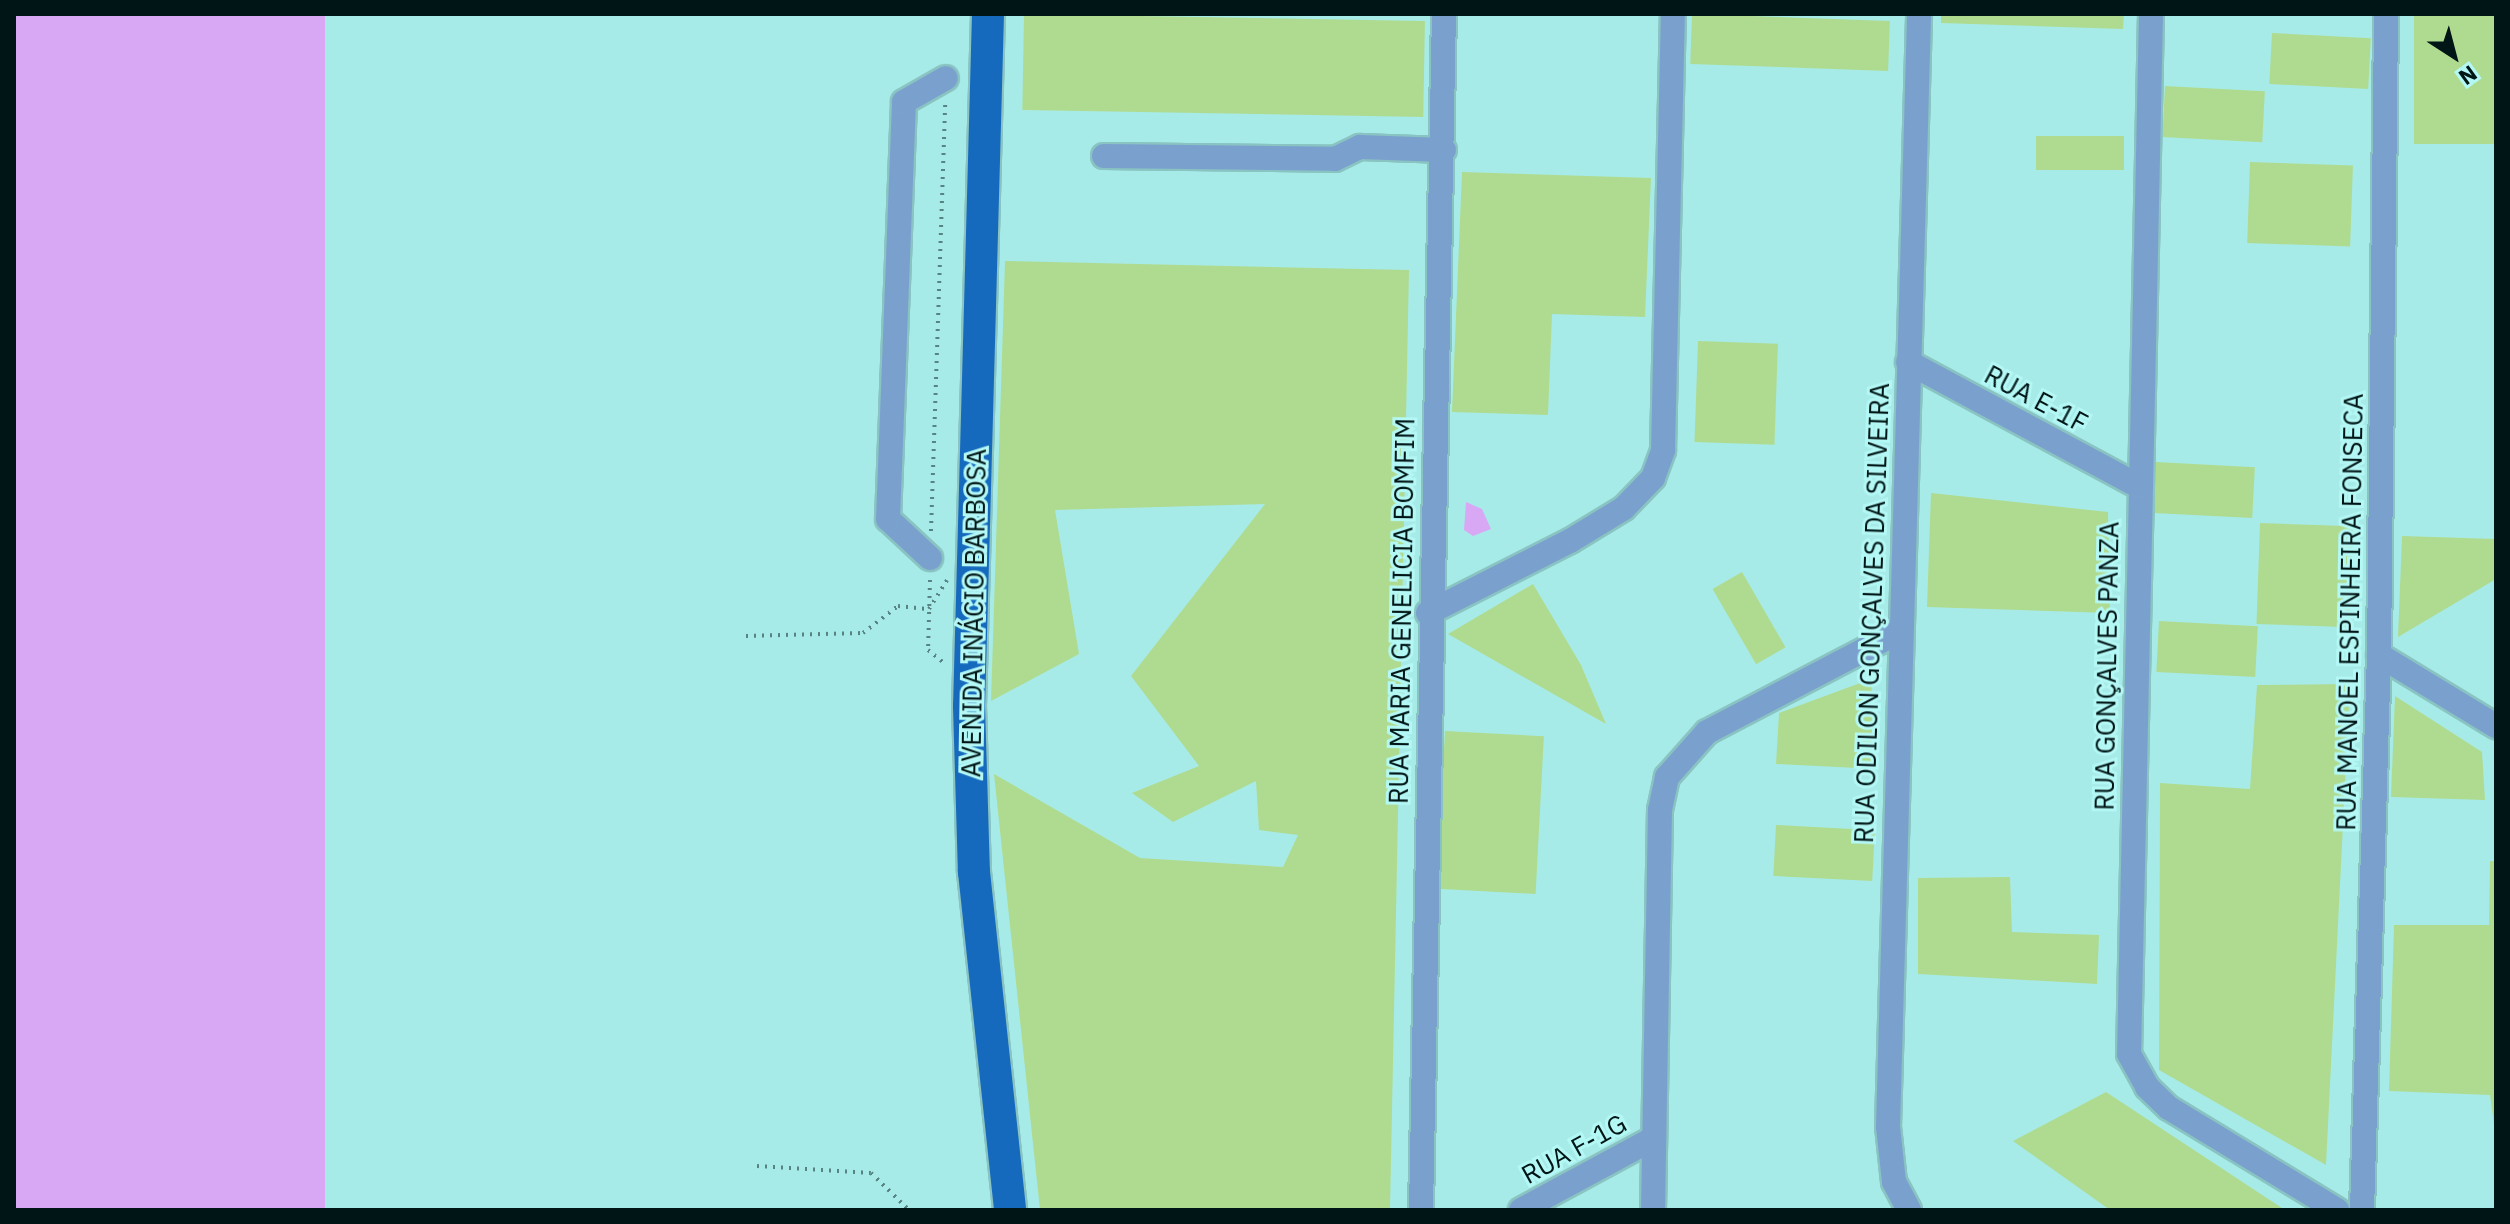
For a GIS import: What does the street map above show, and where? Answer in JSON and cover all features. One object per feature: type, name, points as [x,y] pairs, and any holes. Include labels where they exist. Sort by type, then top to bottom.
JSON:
[{"type":"main road","name":"AVENIDA INÁCIO BARBOSA","points":[[988,14],[969,706],[974,872],[1010,1210]]},
{"type":"street","name":"RUA MARIA GENELICIA BOMFIM","points":[[1421,1210],[1428,613],[1444,150],[1444,14]]},
{"type":"street","points":[[1428,613],[1570,541],[1624,508],[1653,478],[1663,450],[1673,14]]},
{"type":"street","name":"RUA ODILON GONÇALVES DA SILVEIRA","points":[[1909,1210],[1894,1182],[1888,1127],[1898,632],[1919,14]]},
{"type":"street","name":"RUA GONÇALVES PANZA","points":[[2151,14],[2138,486],[2129,1054],[2147,1087],[2169,1108],[2337,1210]]},
{"type":"street","name":"RUA MANOEL ESPINHEIRA FONSECA","points":[[2362,1210],[2379,655],[2386,14]]},
{"type":"street","points":[[930,558],[888,519],[904,102],[946,78]]},
{"type":"street","points":[[1104,156],[1335,159],[1360,147],[1444,150]]},
{"type":"street","name":"RUA E-1F","points":[[1908,362],[2138,486]]},
{"type":"street","points":[[1653,1210],[1660,810],[1667,777],[1707,732],[1898,632]]},
{"type":"street","points":[[2379,655],[2496,726]]},
{"type":"street","name":"RUA F-1G","points":[[1521,1210],[1654,1138]]},
{"type":"path","points":[[746,636],[863,633],[898,606],[929,609],[950,575]]},
{"type":"path","points":[[757,1166],[871,1173],[909,1210]]},
{"type":"green space","points":[[1024,14],[1425,21],[1423,117],[1022,110]]},
{"type":"green space","points":[[1692,14],[1890,21],[1888,71],[1690,64]]},
{"type":"green space","points":[[1941,14],[2124,14],[2123,29],[1941,23]]},
{"type":"green space","points":[[2414,14],[2496,14],[2496,144],[2414,144]]},
{"type":"green space","points":[[2272,33],[2371,38],[2368,89],[2269,84]]},
{"type":"green space","points":[[2165,86],[2265,91],[2262,142],[2162,137]]},
{"type":"green space","points":[[2036,136],[2124,136],[2124,170],[2036,170]]},
{"type":"green space","points":[[2250,162],[2353,166],[2350,247],[2247,243]]},
{"type":"green space","points":[[1462,172],[1651,178],[1645,317],[1552,314],[1548,415],[1452,412]]},
{"type":"green space","points":[[1005,261],[1409,270],[1390,1210],[1040,1210],[994,774],[1140,858],[1283,867],[1298,835],[1259,830],[1256,781],[1173,822],[1132,793],[1199,766],[1131,676],[1265,504],[1055,510],[1079,654],[991,701]]},
{"type":"green space","points":[[1698,341],[1778,344],[1774,445],[1694,442]]},
{"type":"green space","points":[[2156,462],[2255,467],[2252,518],[2153,513]]},
{"type":"green space","points":[[1931,493],[2108,512],[2110,613],[1927,607]]},
{"type":"green space","points":[[2260,523],[2353,526],[2349,627],[2256,624]]},
{"type":"green space","points":[[2496,529],[2496,579],[2398,637],[2402,536],[2495,539]]},
{"type":"green space","points":[[1742,572],[1786,647],[1756,664],[1713,589]]},
{"type":"green space","points":[[1533,584],[1581,665],[1606,724],[1448,634]]},
{"type":"green space","points":[[2159,621],[2258,626],[2255,677],[2156,672]]},
{"type":"green space","points":[[1871,679],[1876,769],[1776,764],[1779,713]]},
{"type":"green space","points":[[2350,684],[2326,1165],[2159,1070],[2160,783],[2250,789],[2257,685]]},
{"type":"green space","points":[[2395,696],[2482,752],[2485,800],[2391,797]]},
{"type":"green space","points":[[1445,731],[1544,736],[1536,894],[1437,889]]},
{"type":"green space","points":[[1776,825],[1875,830],[1872,881],[1773,876]]},
{"type":"green space","points":[[2490,861],[2496,861],[2496,1139],[2490,1095],[2389,1091],[2394,925],[2489,925]]},
{"type":"green space","points":[[2010,877],[2012,932],[2099,935],[2097,984],[1918,974],[1918,878]]},
{"type":"green space","points":[[2106,1092],[2285,1210],[2110,1210],[2013,1141]]},
{"type":"shaded area","points":[[14,14],[325,14],[325,1210],[14,1210]]},
{"type":"shaded area","points":[[1466,502],[1482,509],[1491,529],[1473,536],[1464,530]]}]
